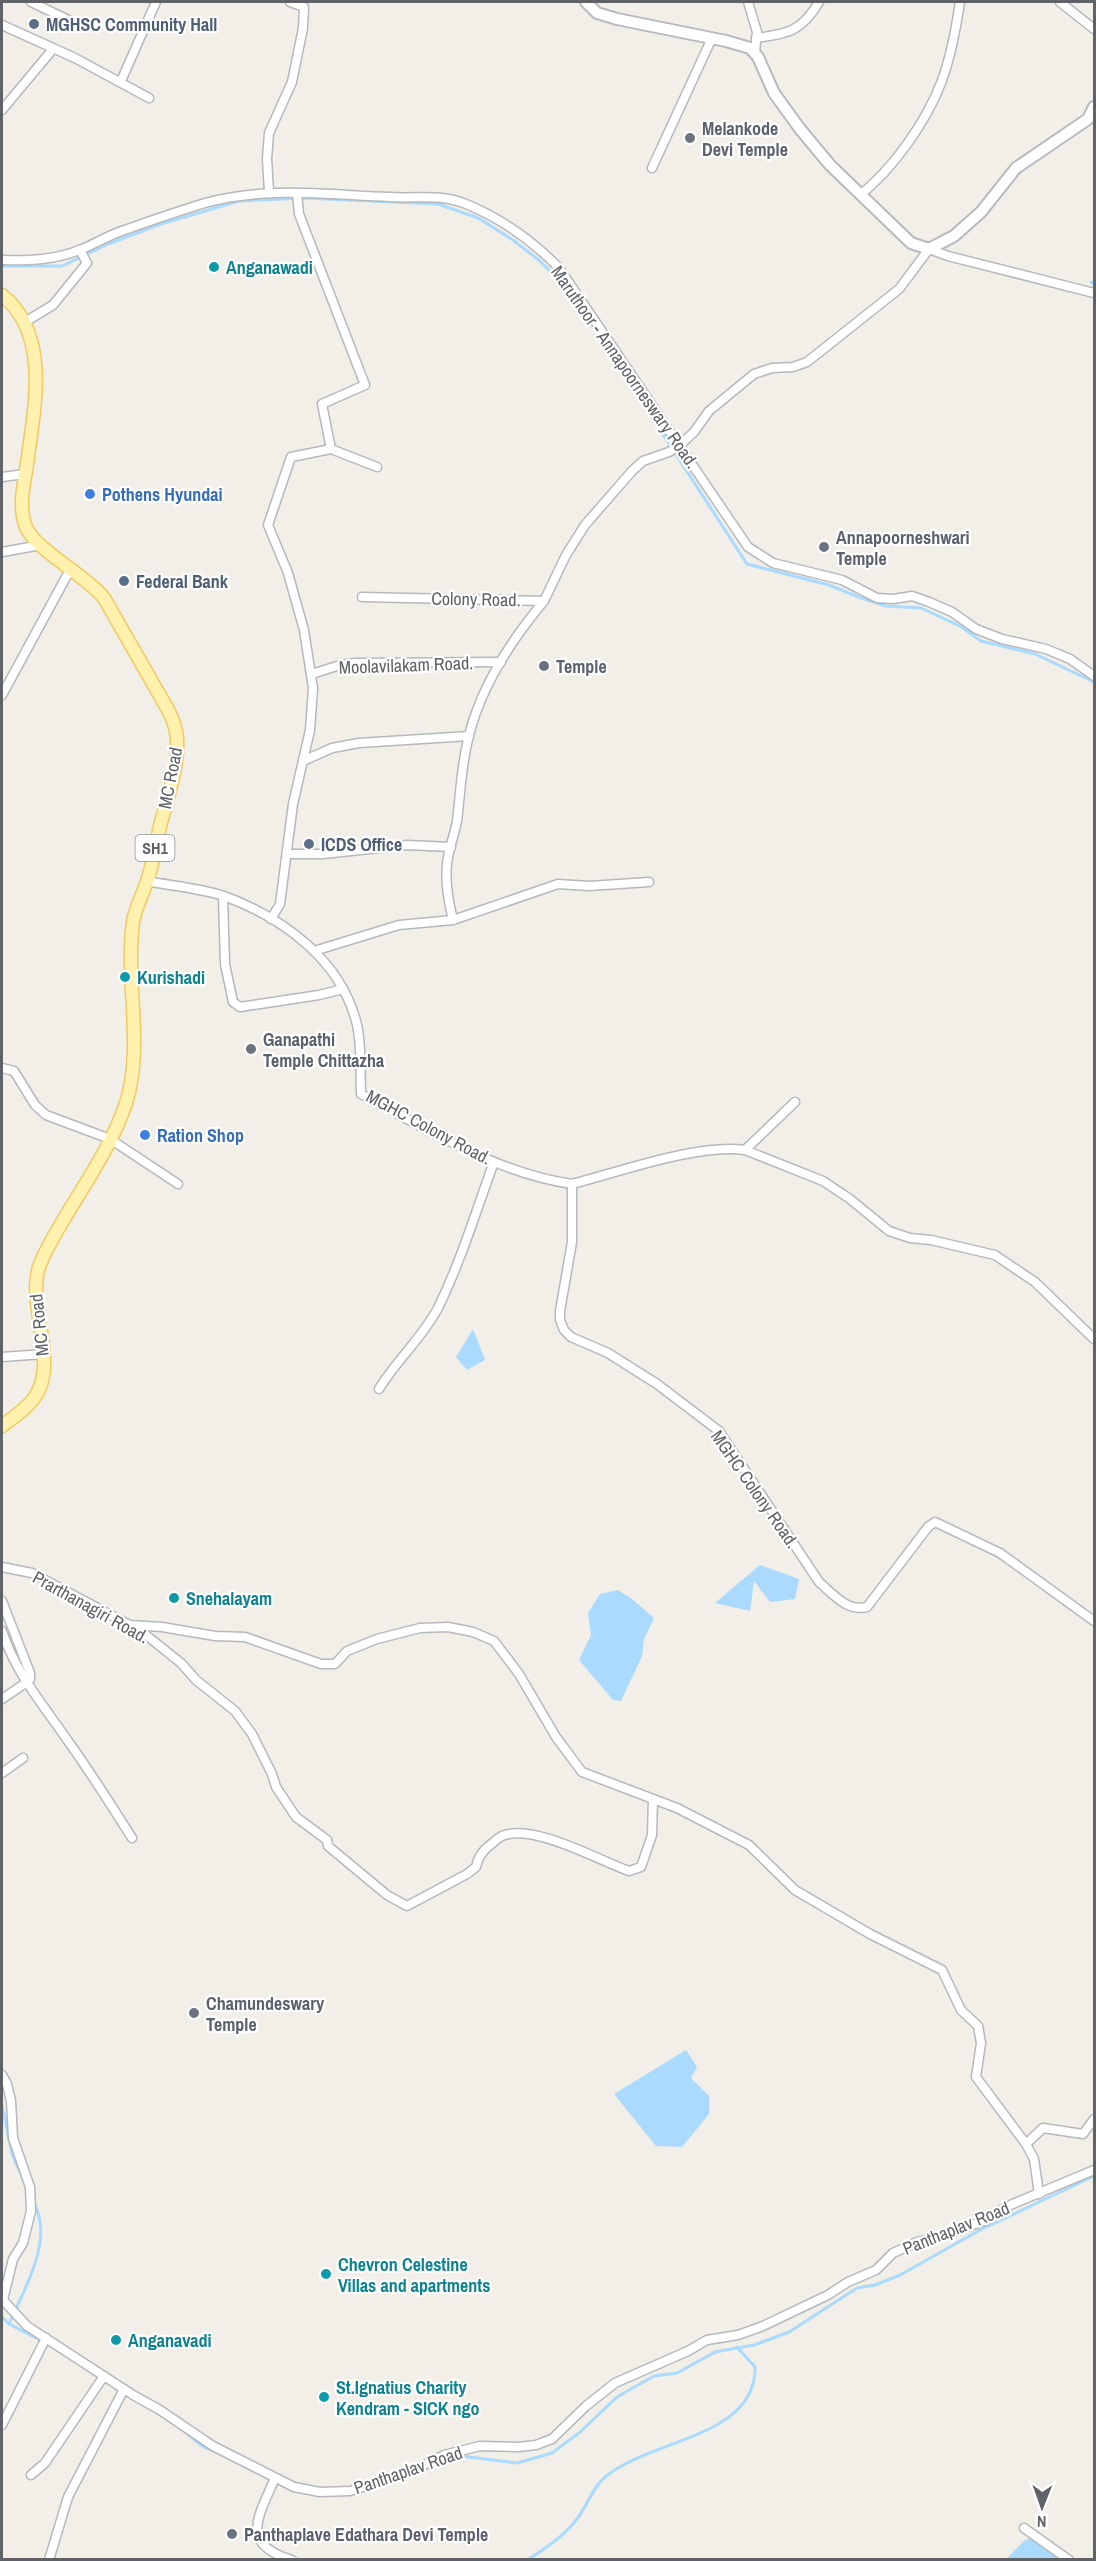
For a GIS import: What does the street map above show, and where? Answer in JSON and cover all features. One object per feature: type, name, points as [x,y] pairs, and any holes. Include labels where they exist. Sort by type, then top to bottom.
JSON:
[{"type":"main road","name":"MC Road","points":[[2,295],[13,304],[30,333],[35,372],[21,511],[26,527],[41,545],[96,588],[104,598],[174,721],[177,737],[177,754],[147,881],[133,920],[131,959],[133,1025],[129,1090],[110,1139],[46,1248],[35,1282],[44,1354],[39,1389],[31,1402],[2,1426]]},
{"type":"street","points":[[31,2],[79,25]]},
{"type":"street","points":[[121,81],[156,2]]},
{"type":"street","points":[[269,192],[267,159],[269,133],[292,82],[303,28],[304,7],[290,2]]},
{"type":"street","points":[[586,2],[597,13],[661,30],[712,38],[750,48],[755,52],[774,93],[800,129],[860,195],[911,243],[948,256],[1095,293]]},
{"type":"street","points":[[748,2],[756,38],[755,52]]},
{"type":"street","points":[[756,38],[780,35],[803,25],[819,2]]},
{"type":"street","points":[[860,195],[881,178],[921,121],[941,84],[956,33],[960,2]]},
{"type":"street","points":[[1060,2],[1095,29]]},
{"type":"street","points":[[2,25],[121,81],[149,98]]},
{"type":"street","points":[[652,168],[712,38]]},
{"type":"street","points":[[2,110],[53,49]]},
{"type":"street","points":[[544,602],[566,555],[585,525],[643,461],[675,448],[694,432],[709,411],[754,374],[772,368],[793,367],[807,362],[899,289],[929,249],[954,236],[981,212],[1016,168],[1088,119],[1095,107]]},
{"type":"street","name":"Maruthoor - Annapoorneswary Road.","points":[[2,260],[31,261],[59,256],[80,250],[117,233],[207,203],[269,192],[394,198],[437,196],[465,204],[500,220],[537,245],[559,268],[675,448],[748,547],[772,563],[842,580],[877,598],[893,599],[912,596],[929,602],[952,612],[976,629],[1002,639],[1046,649],[1070,659],[1095,676]]},
{"type":"street","points":[[297,193],[299,214],[365,385],[322,404],[331,448]]},
{"type":"street","points":[[25,322],[53,305],[87,263],[80,250]]},
{"type":"street","points":[[271,919],[280,904],[293,804],[312,715],[312,674],[304,630],[288,573],[268,525],[291,457],[331,448],[377,467]]},
{"type":"street","points":[[2,477],[25,474]]},
{"type":"street","points":[[2,552],[41,545]]},
{"type":"street","points":[[2,694],[71,568]]},
{"type":"street","name":"Colony Road.","points":[[362,597],[544,602]]},
{"type":"street","name":"Colony Road.","points":[[453,920],[446,870],[469,736],[480,699],[515,638],[544,602]]},
{"type":"street","name":"Moolavilakam Road.","points":[[312,674],[355,663],[501,662]]},
{"type":"street","points":[[303,761],[332,748],[359,742],[469,736]]},
{"type":"street","points":[[288,854],[323,854],[407,845],[436,850],[451,847]]},
{"type":"street","name":"MGHC Colony Road.","points":[[147,881],[222,896],[271,919],[302,939],[339,979],[343,989],[357,1026],[361,1094],[494,1162],[552,1181],[572,1184],[572,1242],[560,1311],[560,1320],[564,1330],[571,1337],[608,1353],[657,1384],[719,1431],[819,1582],[838,1599],[854,1609],[867,1607],[928,1527],[935,1522],[1000,1553],[1095,1621]]},
{"type":"street","points":[[314,951],[399,924],[453,920],[558,884],[649,882]]},
{"type":"street","points":[[222,896],[225,964],[233,1002],[240,1006],[319,995],[343,989]]},
{"type":"street","points":[[2,1068],[14,1071],[35,1106],[46,1115],[110,1139],[178,1184]]},
{"type":"street","points":[[746,1150],[795,1102]]},
{"type":"street","points":[[572,1184],[695,1153],[734,1148],[746,1150],[823,1181],[850,1199],[889,1231],[910,1238],[931,1240],[995,1255],[1035,1282],[1095,1339]]},
{"type":"street","points":[[379,1389],[411,1348],[437,1309],[464,1246],[494,1162]]},
{"type":"street","points":[[2,1357],[44,1354]]},
{"type":"street","name":"Prarthanagiri Road.","points":[[2,1567],[32,1573],[141,1631],[235,1711],[256,1742],[276,1787],[296,1818],[327,1840],[328,1846],[387,1895],[407,1906],[467,1874],[476,1867],[477,1859],[485,1849],[502,1836],[531,1834],[559,1842],[629,1871],[641,1867],[652,1835],[653,1799]]},
{"type":"street","points":[[2,1601],[30,1673],[27,1682],[2,1699]]},
{"type":"street","points":[[130,1625],[162,1627],[215,1636],[245,1637],[321,1664],[335,1664],[347,1651],[377,1639],[420,1628],[448,1627],[473,1632],[494,1641],[519,1674],[556,1737],[582,1772],[677,1808],[749,1845],[795,1890],[870,1934],[942,1970],[961,2010],[978,2026],[981,2043],[976,2077],[1026,2144],[1034,2159],[1039,2194]]},
{"type":"street","points":[[2,1631],[8,1650],[27,1682],[92,1775],[132,1838]]},
{"type":"street","points":[[2,1773],[23,1758]]},
{"type":"street","points":[[2,2075],[7,2084],[10,2101],[15,2149],[24,2165],[30,2187],[31,2211],[22,2243],[13,2259],[2,2299]]},
{"type":"street","points":[[1026,2144],[1044,2128],[1083,2134],[1095,2119]]},
{"type":"street","name":"Panthaplav Road","points":[[2,2299],[21,2321],[213,2446],[275,2480],[294,2487],[320,2492],[350,2491],[406,2475],[444,2455],[480,2446],[518,2447],[536,2445],[552,2439],[586,2406],[615,2383],[688,2351],[707,2340],[738,2335],[764,2326],[876,2270],[893,2253],[917,2242],[949,2234],[986,2220],[1008,2206],[1095,2170]]},
{"type":"street","points":[[2,2425],[46,2338]]},
{"type":"street","points":[[31,2475],[45,2463],[104,2376]]},
{"type":"street","points":[[49,2559],[68,2497],[123,2389]]},
{"type":"street","points":[[275,2480],[259,2512],[257,2531],[263,2546],[274,2554],[292,2559]]},
{"type":"street","points":[[1024,2528],[1069,2559]]},
{"type":"water","points":[[473,1329],[485,1360],[467,1370],[456,1357]]},
{"type":"water","points":[[760,1565],[799,1579],[795,1599],[770,1602],[754,1581],[750,1611],[715,1603]]},
{"type":"water","points":[[618,1590],[654,1618],[644,1639],[642,1656],[621,1701],[613,1700],[579,1660],[591,1635],[588,1613],[600,1594]]},
{"type":"water","points":[[686,2050],[697,2067],[691,2078],[709,2096],[709,2114],[682,2147],[656,2146],[614,2094]]},
{"type":"water","points":[[1038,2537],[1070,2560],[1005,2560],[1025,2540]]},
{"type":"waterway","points":[[2,266],[62,266],[108,244],[161,224],[239,201],[305,198],[438,204],[478,218],[513,240],[540,261],[559,281],[592,325],[747,564],[829,585],[886,606],[921,608],[960,626],[981,641],[1035,654],[1094,682]]},
{"type":"waterway","points":[[2,2105],[12,2154],[25,2184]]},
{"type":"waterway","points":[[427,2468],[461,2456],[517,2463],[552,2453],[579,2433],[617,2397],[654,2376],[677,2373],[715,2352],[754,2345],[789,2332],[857,2288],[875,2285],[900,2275],[980,2230],[1094,2176]]},
{"type":"waterway","points":[[9,2324],[29,2279],[39,2247],[41,2231],[39,2216],[33,2201]]},
{"type":"waterway","points":[[2,2317],[9,2324],[42,2341]]},
{"type":"waterway","points":[[527,2560],[554,2542],[572,2525],[605,2477],[624,2464],[720,2423],[738,2409],[751,2391],[755,2367],[737,2347]]},
{"type":"waterway","points":[[182,2429],[202,2446],[219,2453]]},
{"type":"waterway","points":[[354,2493],[382,2485]]},
{"type":"place","name":"MGHSC Community Hall","points":[[34,24]]},
{"type":"place","name":"Melankode Devi Temple","points":[[690,138]]},
{"type":"place","name":"Anganawadi","points":[[214,267]]},
{"type":"place","name":"Pothens Hyundai","points":[[90,494]]},
{"type":"place","name":"Annapoorneshwari Temple","points":[[824,547]]},
{"type":"place","name":"Federal Bank","points":[[124,581]]},
{"type":"place","name":"Temple","points":[[544,666]]},
{"type":"place","name":"ICDS Office","points":[[309,844]]},
{"type":"place","name":"Kurishadi","points":[[125,977]]},
{"type":"place","name":"Ganapathi Temple Chittazha","points":[[251,1049]]},
{"type":"place","name":"Ration Shop","points":[[145,1135]]},
{"type":"place","name":"Snehalayam","points":[[174,1598]]},
{"type":"place","name":"Chamundeswary Temple","points":[[194,2013]]},
{"type":"place","name":"Chevron Celestine Villas and apartments","points":[[326,2274]]},
{"type":"place","name":"Anganavadi","points":[[116,2340]]},
{"type":"place","name":"St.Ignatius Charity Kendram - SICK ngo","points":[[324,2397]]},
{"type":"place","name":"Panthaplave Edathara Devi Temple","points":[[232,2534]]}]
